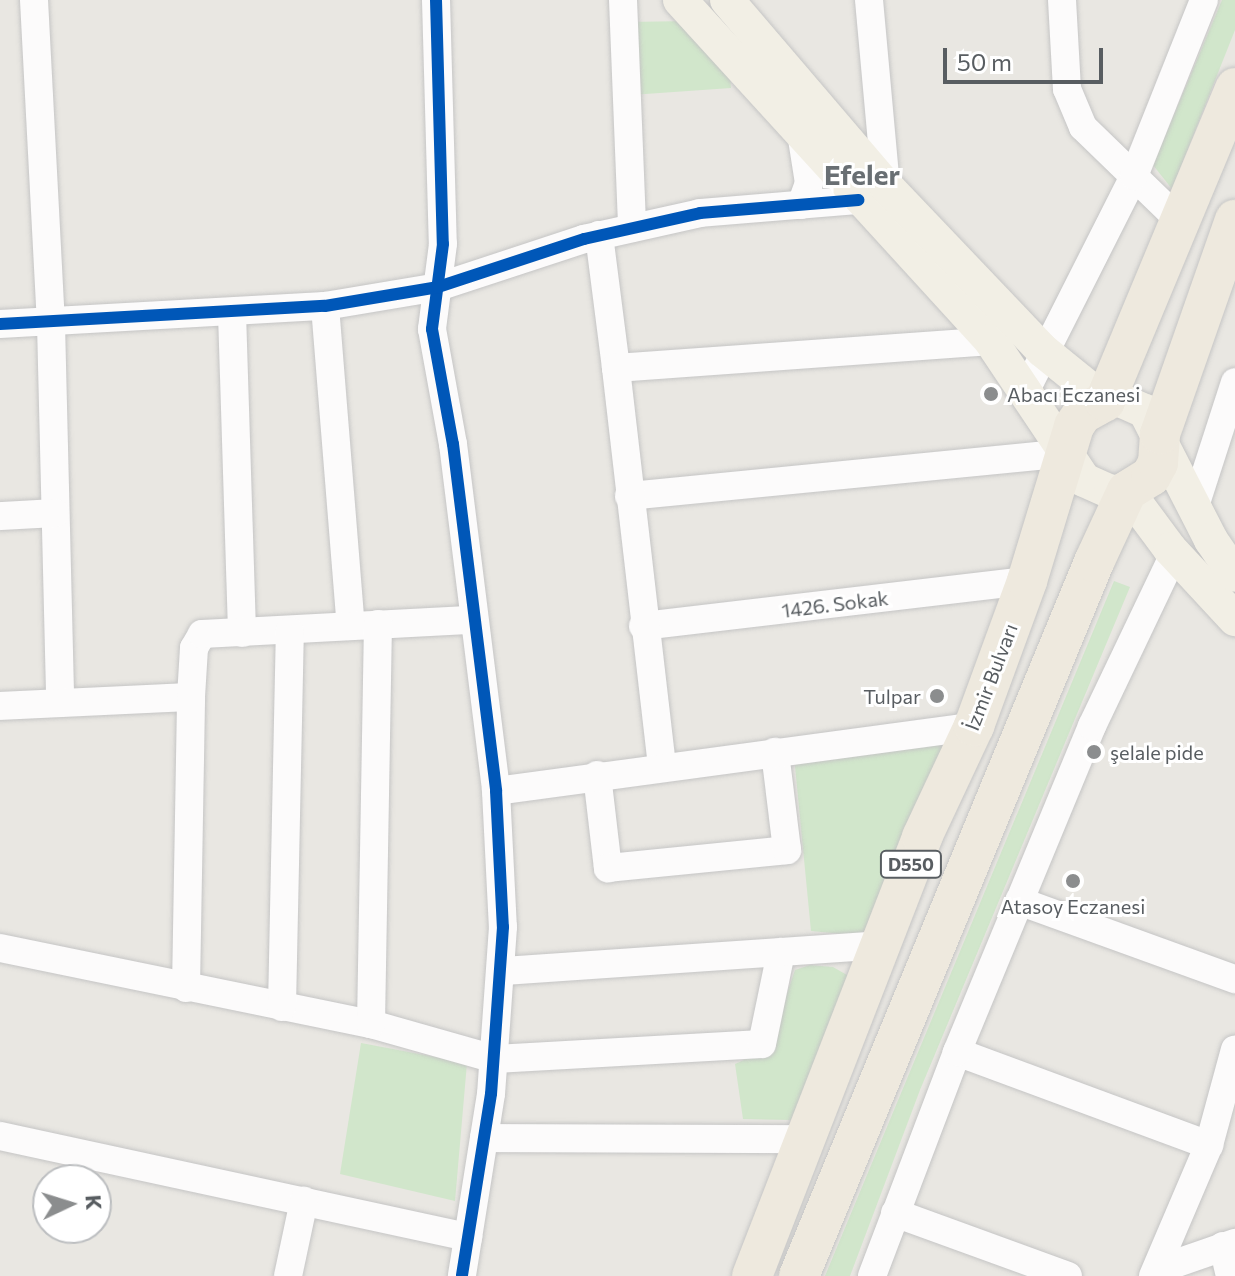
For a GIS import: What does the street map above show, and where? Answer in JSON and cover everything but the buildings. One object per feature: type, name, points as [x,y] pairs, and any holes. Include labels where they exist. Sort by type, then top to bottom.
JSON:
[{"type":"highway","name":"İzmir Bulvarı","points":[[752,1276],[808,1139],[922,837],[974,726],[1027,581],[1069,453],[1074,426],[1082,414],[1105,401],[1235,88]]},
{"type":"highway","name":"D550","points":[[799,1276],[1018,737],[1127,491],[1151,476],[1158,463],[1160,434],[1234,226]]},
{"type":"main road","points":[[680,0],[802,139],[872,193],[1042,350],[1105,401],[1133,403],[1154,421],[1195,506],[1235,575]]},
{"type":"main road","points":[[727,0],[872,193],[991,341],[1069,453],[1084,480],[1111,492],[1127,491],[1174,554],[1235,619]]},
{"type":"street","points":[[34,0],[51,324],[60,703]]},
{"type":"street","points":[[436,0],[443,244],[432,329],[453,444],[496,791],[503,971],[495,1059],[462,1276]]},
{"type":"street","points":[[623,0],[632,228]]},
{"type":"street","points":[[0,324],[51,324],[325,306],[438,287],[599,235],[700,213],[801,205],[872,193],[869,0]]},
{"type":"street","points":[[1062,0],[1067,89],[1083,127],[1180,221]]},
{"type":"street","points":[[1026,390],[1042,350],[1134,176],[1204,0]]},
{"type":"street","points":[[801,205],[809,183],[802,139]]},
{"type":"street","points":[[599,235],[662,766]]},
{"type":"street","points":[[325,306],[364,625],[371,1024]]},
{"type":"street","points":[[232,313],[242,633]]},
{"type":"street","points":[[616,368],[991,341]]},
{"type":"street","points":[[1195,506],[1235,382]]},
{"type":"street","points":[[629,496],[1069,453]]},
{"type":"street","points":[[0,516],[55,513]]},
{"type":"street","points":[[872,1276],[957,1052],[1092,726],[1174,554]]},
{"type":"street","name":"1426. Sokak","points":[[643,626],[1027,581]]},
{"type":"street","points":[[186,988],[191,697],[194,648],[202,634],[473,620]]},
{"type":"street","points":[[282,1007],[290,631]]},
{"type":"street","points":[[0,706],[191,697]]},
{"type":"street","points":[[496,791],[662,766],[974,726]]},
{"type":"street","points":[[597,775],[608,868],[787,850],[775,752]]},
{"type":"street","points":[[1019,901],[1235,979]]},
{"type":"street","points":[[503,971],[880,945]]},
{"type":"street","points":[[1,953],[371,1024],[495,1059],[762,1044],[781,952]]},
{"type":"street","points":[[1155,1273],[1179,1225],[1209,1145],[1235,1049]]},
{"type":"street","points":[[957,1052],[1209,1145]]},
{"type":"street","points":[[0,1136],[468,1237]]},
{"type":"street","points":[[484,1138],[808,1139]]},
{"type":"street","points":[[288,1276],[304,1201]]},
{"type":"street","points":[[895,1213],[1068,1276]]},
{"type":"street","points":[[1179,1225],[1229,1244]]},
{"type":"street","points":[[1155,1273],[1229,1244]]},
{"type":"street","points":[[1229,1244],[1230,1276]]},
{"type":"green space","points":[[1222,0],[1235,0],[1235,30],[1172,189],[1153,165]]},
{"type":"green space","points":[[690,21],[729,65],[731,88],[631,95],[627,22]]},
{"type":"green space","points":[[1114,581],[1130,587],[920,1090],[850,1276],[825,1276]]},
{"type":"green space","points":[[946,741],[874,937],[811,931],[794,756]]},
{"type":"green space","points":[[810,965],[833,967],[854,979],[793,1120],[743,1119],[735,1064],[768,1049],[795,970]]},
{"type":"green space","points":[[361,1043],[467,1063],[455,1201],[340,1174]]},
{"type":"cycle path","points":[[436,0],[443,244],[432,329],[453,444],[496,791],[503,927],[491,1094],[462,1276]]},
{"type":"cycle path","points":[[0,324],[325,306],[438,287],[584,239],[700,213],[858,200]]},
{"type":"place","name":"Abacı Eczanesi","points":[[991,394]]},
{"type":"place","name":"Tulpar","points":[[937,696]]},
{"type":"place","name":"şelale pide","points":[[1094,752]]},
{"type":"place","name":"Atasoy Eczanesi","points":[[1073,881]]},
{"type":"district","name":"Efeler","points":[[862,174]]}]
